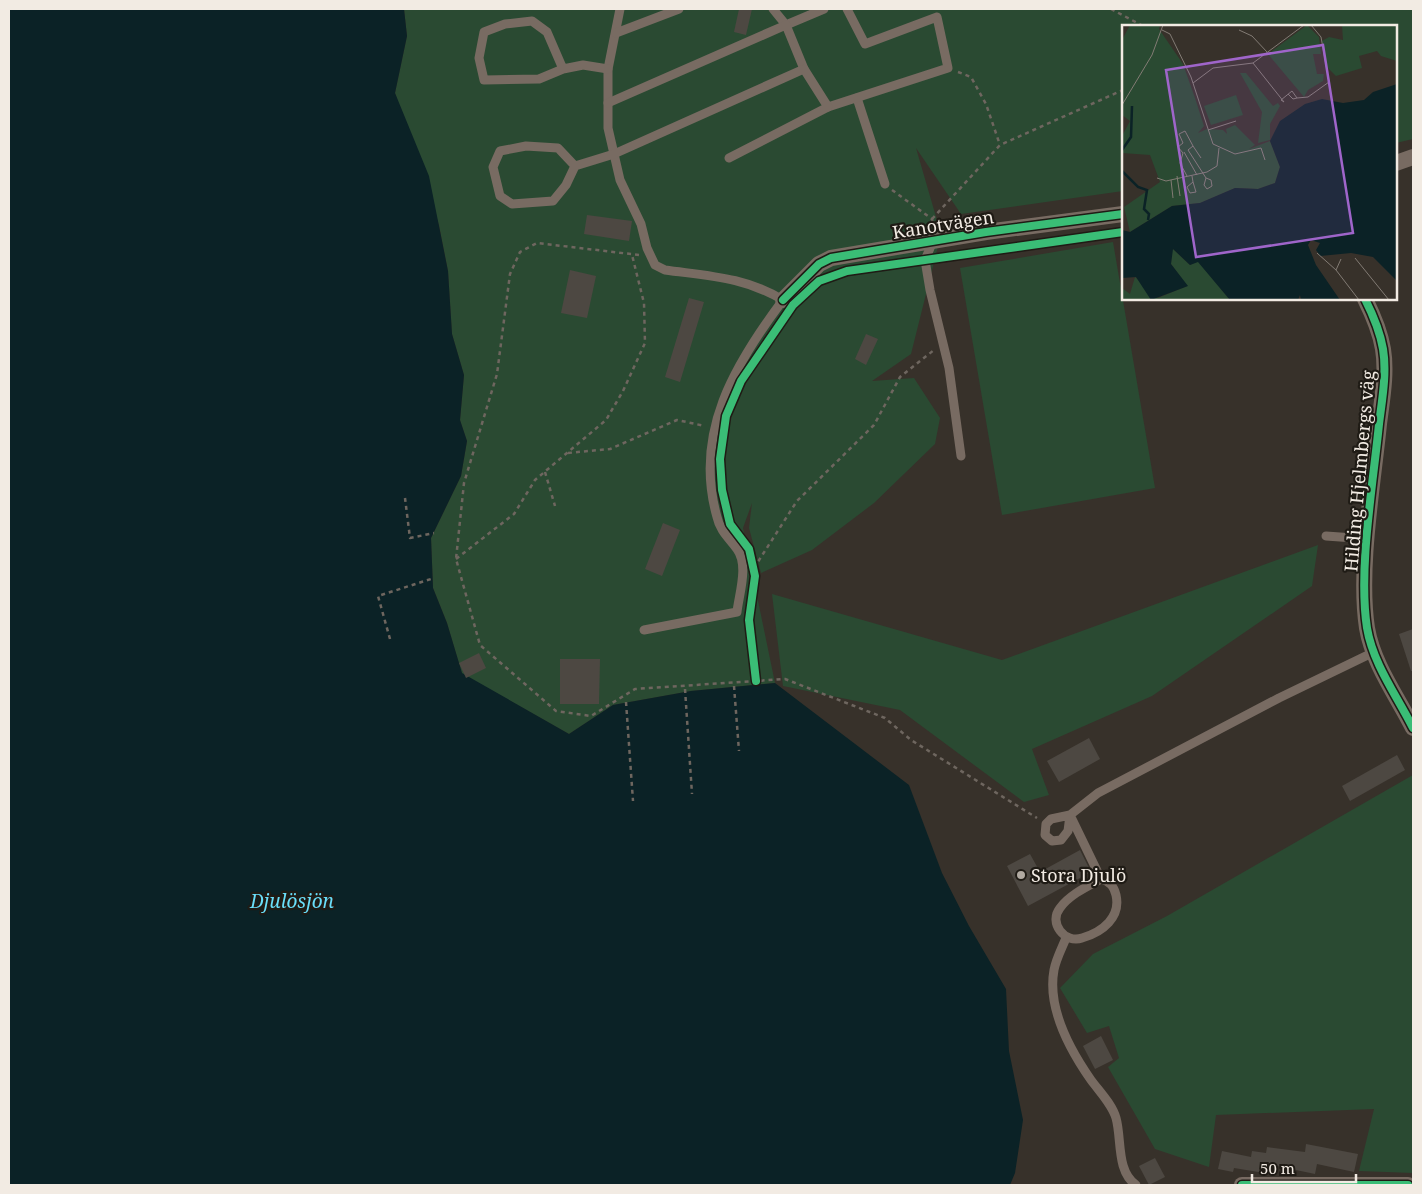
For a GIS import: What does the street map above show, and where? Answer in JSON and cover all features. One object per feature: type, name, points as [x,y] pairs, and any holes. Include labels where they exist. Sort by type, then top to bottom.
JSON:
[{"type":"street","points":[[1397,163],[1413,157]]},
{"type":"street","name":"Kanotvägen","points":[[783,300],[819,264],[831,258],[933,241],[1122,214]]},
{"type":"street","name":"Hilding Hjelmbergs väg","points":[[1365,300],[1379,329],[1383,350],[1384,380],[1365,582],[1367,627],[1372,653],[1413,728]]},
{"type":"street","points":[[1242,1185],[1408,1185]]},
{"type":"lane","points":[[620,9],[608,69],[608,128],[620,180],[641,224],[655,266],[665,270],[734,279],[768,291],[783,300],[764,325],[730,384],[719,409],[714,428],[711,474],[716,516],[724,534],[737,549],[743,563],[737,612],[644,630]]},
{"type":"lane","points":[[616,33],[679,9]]},
{"type":"lane","points":[[773,9],[786,25],[804,69],[828,107]]},
{"type":"lane","points":[[608,104],[824,9]]},
{"type":"lane","points":[[729,158],[828,107],[948,68],[937,17],[865,44],[847,9]]},
{"type":"lane","points":[[563,69],[547,32],[532,21],[505,24],[484,32],[479,58],[484,80],[539,79],[563,69],[583,65],[608,69]]},
{"type":"lane","points":[[575,166],[558,148],[526,146],[500,150],[493,167],[500,196],[512,204],[553,201],[566,185],[575,166],[614,154],[804,69]]},
{"type":"lane","points":[[858,98],[885,184]]},
{"type":"lane","points":[[933,241],[926,260],[930,290],[949,368],[962,456]]},
{"type":"lane","points":[[1326,536],[1368,539]]},
{"type":"lane","points":[[1070,815],[1068,831],[1061,840],[1052,841],[1045,835],[1046,824],[1051,819],[1070,815],[1088,799],[1113,785],[1279,698],[1372,653]]},
{"type":"lane","points":[[1070,815],[1101,879],[1108,881],[1116,892],[1118,908],[1116,915],[1106,926],[1087,937],[1079,940],[1066,938],[1058,928],[1056,921],[1058,909],[1068,900],[1101,879]]},
{"type":"lane","points":[[1066,938],[1054,971],[1054,992],[1058,1017],[1074,1052],[1116,1116],[1123,1167],[1130,1181],[1136,1185]]},
{"type":"path","points":[[1111,9],[1141,25]]},
{"type":"path","points":[[948,68],[971,77],[986,104],[1000,145]]},
{"type":"path","points":[[933,241],[932,220],[1000,145],[1122,90]]},
{"type":"path","points":[[885,184],[932,220]]},
{"type":"path","points":[[651,256],[537,244],[520,252],[510,274],[497,374],[464,483],[456,559],[480,645],[556,711],[590,716],[635,688],[755,677],[784,679],[885,718],[911,740],[1046,824]]},
{"type":"path","points":[[456,559],[514,514],[535,480],[606,420],[623,391],[645,342],[644,303],[632,255]]},
{"type":"path","points":[[755,572],[797,501],[874,425],[900,376],[943,344]]},
{"type":"path","points":[[566,454],[610,449],[677,420],[714,428]]},
{"type":"path","points":[[545,472],[555,506]]},
{"type":"path","points":[[405,498],[410,538],[434,533]]},
{"type":"path","points":[[752,558],[755,572]]},
{"type":"path","points":[[390,639],[378,596],[431,579]]},
{"type":"path","points":[[734,686],[739,751]]},
{"type":"path","points":[[685,689],[692,794]]},
{"type":"path","points":[[626,702],[633,801]]},
{"type":"green space","points":[[404,9],[1413,9],[1413,139],[1397,143],[1397,25],[1122,25],[1122,191],[961,214],[916,148],[941,234],[911,354],[872,381],[914,378],[940,418],[935,444],[874,503],[812,550],[761,573],[749,528],[752,503],[743,528],[775,683],[691,691],[613,705],[569,734],[462,674],[447,623],[433,588],[431,538],[461,476],[467,441],[460,420],[464,375],[452,334],[448,271],[439,225],[395,93],[407,36]]},
{"type":"green space","points":[[1113,242],[1155,488],[1002,515],[960,268]]},
{"type":"green space","points":[[1318,545],[1312,586],[1152,696],[1032,749],[1049,795],[1024,802],[900,710],[783,686],[772,594],[1002,660]]},
{"type":"green space","points":[[1413,775],[1413,1173],[1359,1171],[1374,1109],[1216,1115],[1209,1167],[1155,1149],[1108,1067],[1119,1058],[1109,1026],[1087,1033],[1060,988],[1093,954],[1167,916]]},
{"type":"water","name":"Djulösjön","points":[[9,9],[404,9],[407,36],[395,93],[429,176],[448,271],[452,334],[464,375],[460,420],[467,441],[461,476],[431,538],[433,588],[447,623],[462,673],[569,734],[613,705],[691,691],[775,683],[909,785],[942,873],[969,926],[1006,989],[1009,1051],[1023,1120],[1015,1173],[1010,1185],[9,1185]]},
{"type":"building","points":[[739,9],[752,9],[746,35],[734,32]]},
{"type":"building","points":[[587,215],[632,221],[629,241],[584,234]]},
{"type":"building","points":[[570,270],[596,276],[587,318],[561,313]]},
{"type":"building","points":[[689,298],[704,302],[680,382],[665,377]]},
{"type":"building","points":[[866,334],[878,339],[866,365],[855,359]]},
{"type":"building","points":[[663,523],[680,530],[662,576],[645,569]]},
{"type":"building","points":[[1413,629],[1413,671],[1411,671],[1399,634]]},
{"type":"building","points":[[479,653],[486,668],[466,678],[459,663]]},
{"type":"building","points":[[560,659],[600,659],[599,704],[560,704]]},
{"type":"building","points":[[1089,738],[1100,759],[1059,782],[1047,761]]},
{"type":"building","points":[[1397,755],[1405,770],[1350,801],[1342,786]]},
{"type":"building","points":[[1080,850],[1091,872],[1028,906],[1007,866],[1030,854],[1040,872]]},
{"type":"building","points":[[1101,1036],[1113,1060],[1095,1069],[1083,1046]]},
{"type":"building","points":[[1306,1144],[1358,1154],[1354,1172],[1317,1164],[1315,1174],[1277,1166],[1276,1175],[1234,1168],[1233,1172],[1218,1169],[1222,1151],[1251,1157],[1252,1151],[1266,1153],[1267,1147],[1305,1152]]},
{"type":"building","points":[[1155,1158],[1165,1177],[1149,1185],[1139,1166]]},
{"type":"cycle path","points":[[783,300],[819,264],[831,258],[986,232],[1122,214]]},
{"type":"cycle path","points":[[756,681],[749,620],[755,576],[749,549],[730,524],[722,490],[720,459],[726,416],[741,381],[793,305],[819,281],[847,271],[1122,232]]},
{"type":"cycle path","points":[[1365,300],[1380,336],[1384,367],[1383,396],[1365,554],[1364,580],[1367,628],[1374,654],[1413,728]]},
{"type":"cycle path","points":[[1242,1185],[1408,1185]]},
{"type":"place","name":"Stora Djulö","points":[[1021,875]]}]
